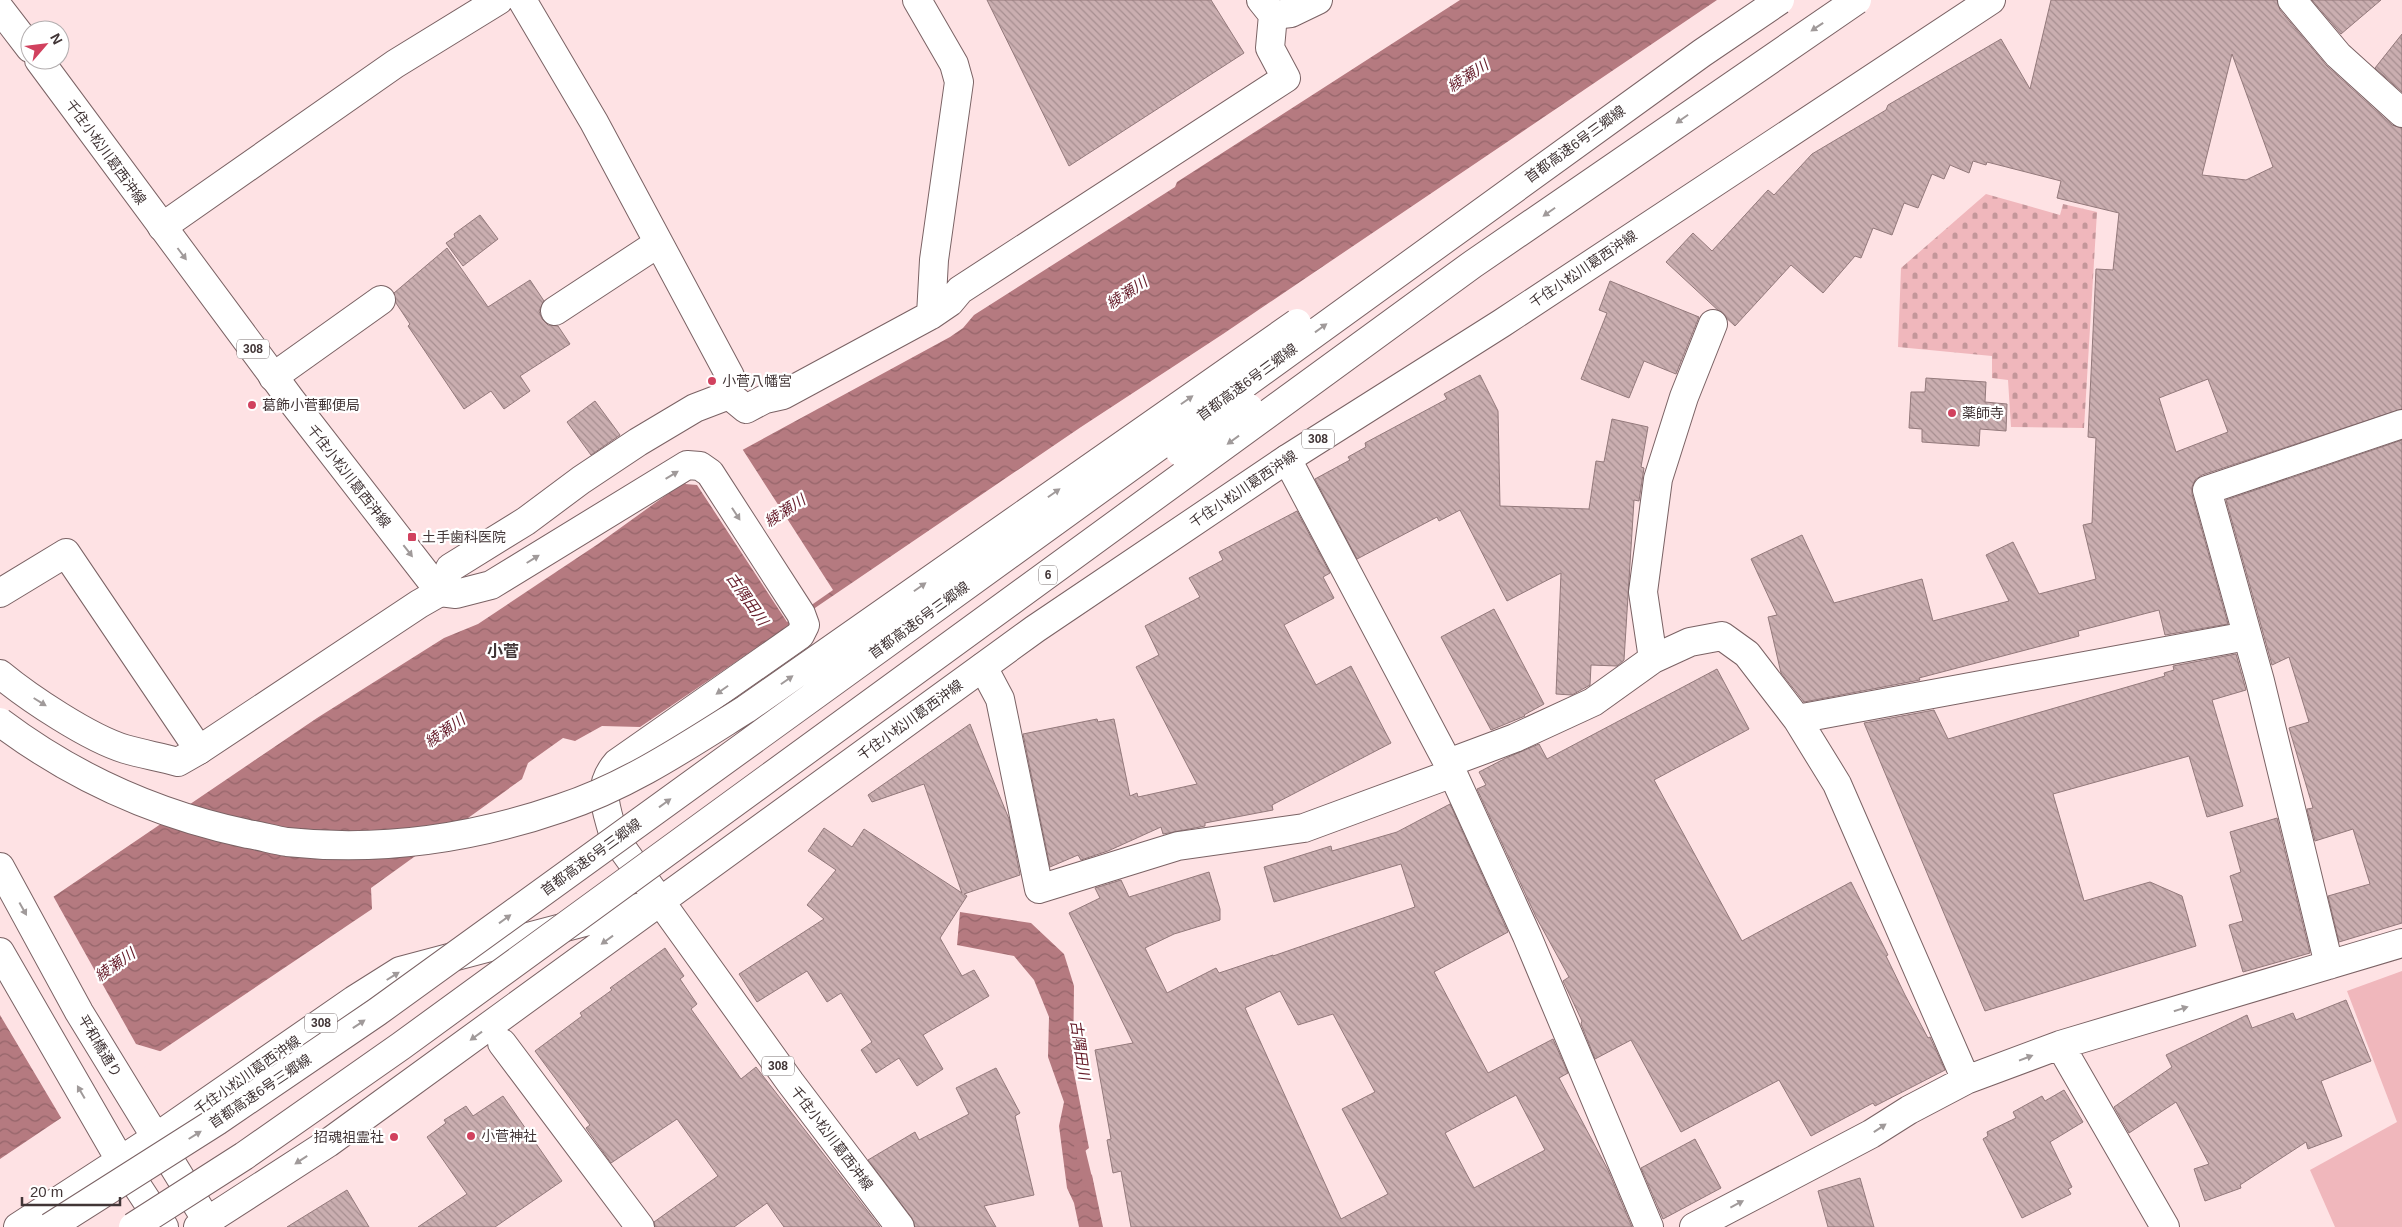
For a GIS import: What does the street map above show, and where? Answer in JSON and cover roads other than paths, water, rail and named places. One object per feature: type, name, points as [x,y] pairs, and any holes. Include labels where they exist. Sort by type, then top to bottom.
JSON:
[{"type":"main road","points":[[162,227],[395,64],[499,0]]},
{"type":"main road","points":[[522,0],[594,122],[657,244],[730,376],[729,396]]},
{"type":"main road","points":[[916,0],[954,64],[959,82],[934,260],[931,315]]},
{"type":"main road","points":[[729,396],[746,409],[765,399],[783,395],[931,315],[950,302],[960,290],[1286,78],[1270,48],[1267,8],[1291,13],[1318,0]]},
{"type":"main road","name":"首都高速6号三郷線","points":[[50,1227],[217,1121],[385,1006],[1702,53],[1780,0]]},
{"type":"main road","name":"6","points":[[133,1227],[244,1156],[425,1029],[1473,264],[1857,0]]},
{"type":"main road","name":"千住小松川葛西沖線","points":[[202,1224],[328,1143],[1034,629],[1287,459],[1502,323],[1991,0]]},
{"type":"main road","points":[[2292,0],[2338,55],[2402,113]]},
{"type":"main road","points":[[0,9],[20,35]]},
{"type":"main road","points":[[0,722],[24,740],[84,777],[150,806],[219,828],[287,842],[355,845],[420,841],[493,830],[563,808],[619,784],[685,748],[746,709],[1458,210],[1702,53]]},
{"type":"main road","name":"千住小松川葛西沖線","points":[[46,70],[274,377],[440,592],[456,594],[491,585],[688,465],[700,466],[710,472],[801,614],[805,625],[800,635],[617,763],[607,774],[604,799],[614,837],[790,1082],[900,1227]]},
{"type":"main road","points":[[555,311],[657,244]]},
{"type":"main road","points":[[0,740],[80,792],[147,822],[211,842],[280,857],[353,861],[422,857],[498,845],[563,826],[625,798],[686,766],[1473,264]]},
{"type":"main road","points":[[274,377],[381,300]]},
{"type":"main road","points":[[1653,659],[1643,592],[1658,479],[1684,397],[1713,324]]},
{"type":"main road","points":[[0,674],[14,686],[82,729],[124,749],[178,762],[440,592],[450,568],[526,521],[581,480],[638,442],[695,408],[729,396]]},
{"type":"main road","points":[[2329,965],[2260,681],[2207,490],[2402,424]]},
{"type":"main road","points":[[1287,459],[1450,768],[1527,936],[1649,1227]]},
{"type":"main road","points":[[0,593],[66,553],[199,750]]},
{"type":"main road","points":[[983,667],[1000,699],[1039,889],[1178,846],[1304,828],[1450,768],[1593,702],[1653,659],[1690,642],[1722,636],[1748,654],[1797,719],[1837,784],[1966,1080]]},
{"type":"main road","points":[[1797,719],[2247,636]]},
{"type":"main road","name":"平和橋通り","points":[[0,867],[79,1012],[140,1112],[202,1224]]},
{"type":"main road","name":"千住小松川葛西沖線","points":[[18,1227],[154,1138],[354,1000],[400,971],[661,901]]},
{"type":"main road","points":[[1694,1227],[1871,1134],[1909,1110],[1966,1080],[2060,1045],[2402,943]]},
{"type":"main road","points":[[0,952],[120,1160],[164,1227]]},
{"type":"main road","points":[[502,1043],[640,1227]]},
{"type":"main road","points":[[2060,1045],[2165,1227]]},
{"type":"water","name":"綾瀬川","points":[[1460,0],[1717,0],[1223,334],[1081,427],[640,727],[602,726],[575,741],[563,738],[528,763],[522,779],[371,888],[372,909],[0,1159],[0,933],[317,718],[444,638],[478,624],[598,544],[687,480],[950,337],[963,328],[974,315],[1175,187],[1177,182]]},
{"type":"water","points":[[960,912],[1031,923],[1064,954],[1074,986],[1073,1068],[1089,1148],[1081,1154],[1085,1170],[1092,1175],[1103,1227],[1079,1227],[1074,1203],[1067,1188],[1059,1126],[1064,1102],[1048,1057],[1049,1017],[1034,980],[1014,956],[957,945]]},
{"type":"waterway","name":"古隅田川","points":[[1079,1145],[1088,1182]]},
{"type":"place","name":"小菅八幡宮","points":[[712,381]]},
{"type":"place","name":"葛飾小菅郵便局","points":[[252,405]]},
{"type":"place","name":"薬師寺","points":[[1952,413]]},
{"type":"place","name":"土手歯科医院","points":[[412,537]]},
{"type":"place","name":"小菅神社","points":[[471,1136]]},
{"type":"place","name":"招魂祖霊社","points":[[394,1137]]},
{"type":"district","name":"小菅","points":[[503,651]]}]
